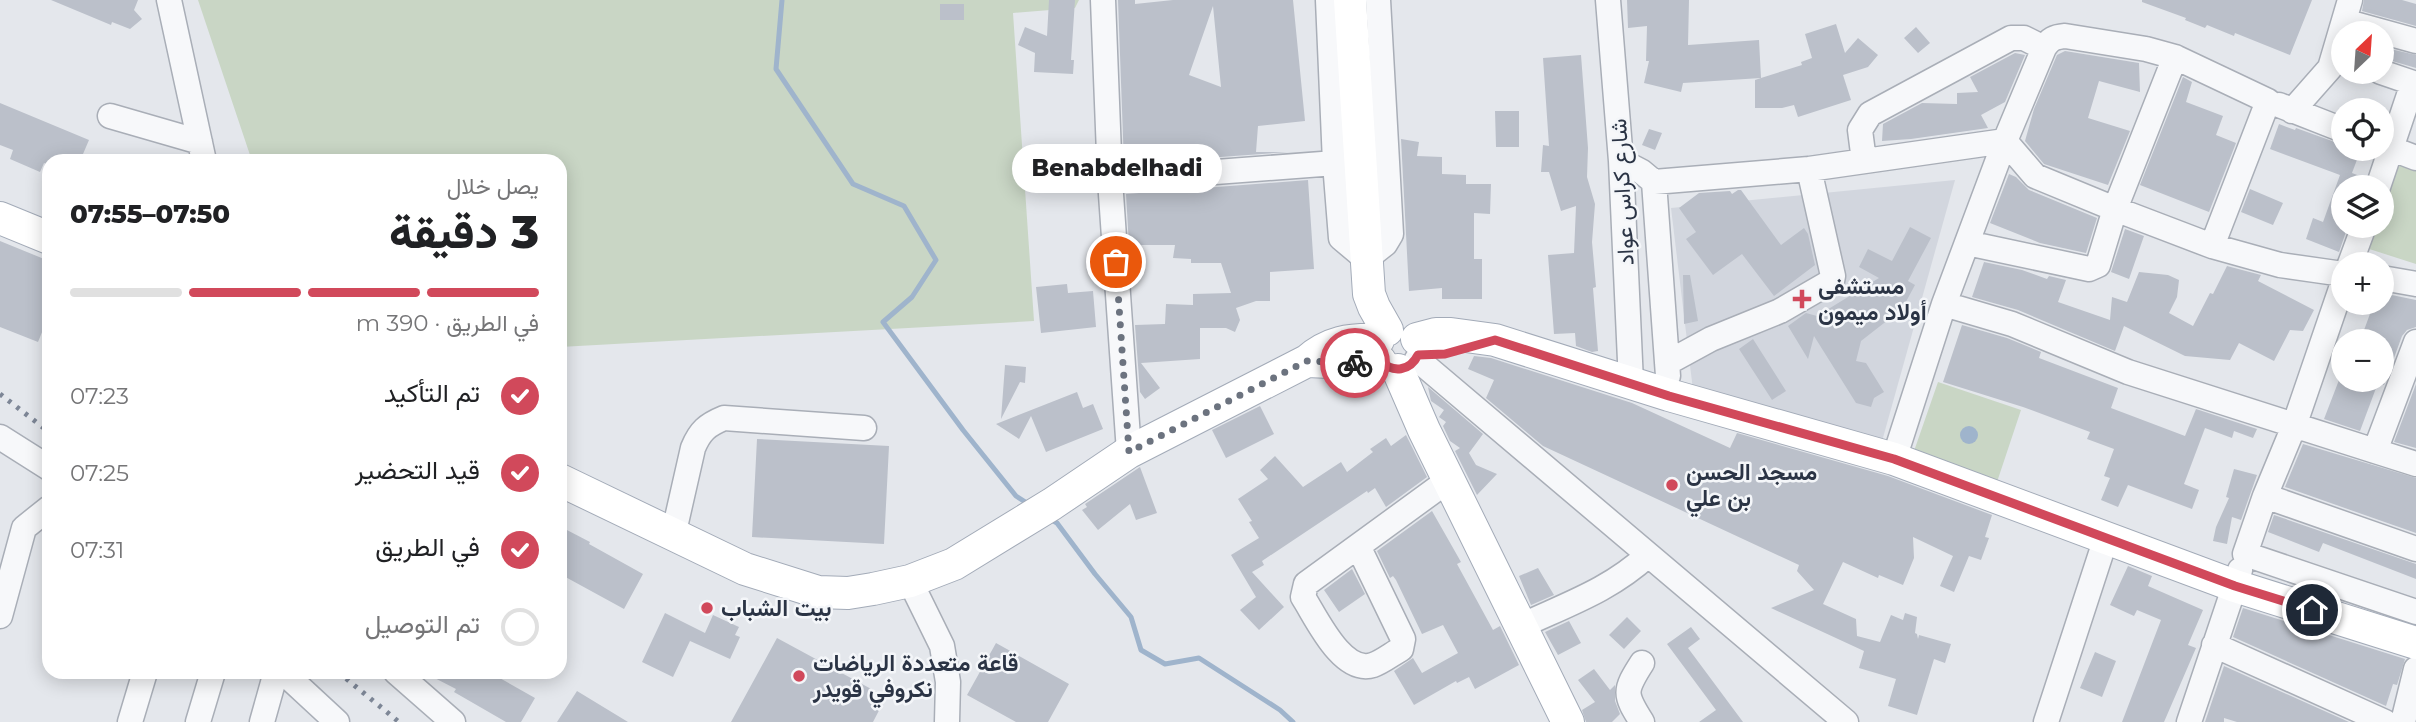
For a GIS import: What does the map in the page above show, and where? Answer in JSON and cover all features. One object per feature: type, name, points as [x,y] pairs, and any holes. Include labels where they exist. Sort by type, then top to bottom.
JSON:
[{"type":"main road","points":[[1350,0],[1348,161],[1366,259],[1369,294],[1399,350],[1412,406],[1568,722]]},
{"type":"main road","points":[[0,218],[42,235]]},
{"type":"main road","points":[[567,483],[745,569],[818,592],[848,593],[910,581],[954,564],[1052,504],[1129,452],[1307,361],[1329,345],[1343,341],[1445,354],[1495,340],[1669,396],[1894,459],[2235,586],[2416,643]]},
{"type":"street","points":[[169,0],[202,151]]},
{"type":"street","points":[[1103,0],[1110,180],[1129,452]]},
{"type":"street","points":[[1110,180],[1348,161],[1328,0]]},
{"type":"street","points":[[1366,259],[1385,244],[1391,234],[1378,0]]},
{"type":"street","name":"شارع كراس عواد","points":[[1608,0],[1621,161],[1632,383]]},
{"type":"street","points":[[2347,11],[2416,41]]},
{"type":"street","points":[[1894,459],[1944,304],[2005,141],[2044,48],[2050,40],[2065,36],[2175,57],[2268,101],[2331,126]]},
{"type":"street","points":[[1864,162],[1860,130],[1870,114],[2011,38],[2024,38],[2044,48]]},
{"type":"street","points":[[1967,243],[2094,268],[2102,258],[2115,209],[2175,57]]},
{"type":"street","points":[[2292,111],[2331,66]]},
{"type":"street","points":[[2394,77],[2414,84],[2394,131]]},
{"type":"street","points":[[2212,246],[2268,101]]},
{"type":"street","points":[[110,116],[202,151]]},
{"type":"street","points":[[1621,161],[1654,182],[1809,169],[2005,141]]},
{"type":"street","points":[[2005,141],[2035,176],[2115,209],[2212,246],[2280,265],[2331,272]]},
{"type":"street","points":[[2394,150],[2416,158]]},
{"type":"street","points":[[1667,363],[1712,339],[1780,311],[1832,281],[1828,244],[1809,169]]},
{"type":"street","points":[[1654,182],[1669,396]]},
{"type":"street","points":[[2394,280],[2416,284]]},
{"type":"street","points":[[1944,304],[2012,324],[2127,372],[2416,464]]},
{"type":"street","points":[[2189,722],[2265,496],[2294,426],[2332,315]]},
{"type":"street","points":[[2375,450],[2416,342]]},
{"type":"street","points":[[1399,350],[1846,722]]},
{"type":"street","points":[[673,536],[693,448],[706,425],[724,418],[864,428]]},
{"type":"street","points":[[0,437],[42,464]]},
{"type":"street","points":[[1359,546],[1403,639],[1401,649],[1373,665],[1363,667],[1341,655],[1303,597],[1306,584],[1450,479]]},
{"type":"street","points":[[2265,496],[2416,549]]},
{"type":"street","points":[[0,546],[42,514]]},
{"type":"street","points":[[0,616],[24,528]]},
{"type":"street","points":[[2046,722],[2106,538]]},
{"type":"street","points":[[2245,554],[2416,612]]},
{"type":"street","points":[[1521,626],[1611,584],[1648,555]]},
{"type":"street","points":[[910,581],[942,646],[948,682],[947,722]]},
{"type":"street","points":[[2214,645],[2385,722]]},
{"type":"street","points":[[1642,663],[1629,684],[1627,693],[1629,702],[1642,722]]},
{"type":"street","points":[[2403,722],[2416,669]]},
{"type":"street","points":[[130,722],[143,679]]},
{"type":"street","points":[[198,722],[211,679]]},
{"type":"street","points":[[262,722],[274,679]]},
{"type":"street","points":[[289,679],[330,719]]},
{"type":"street","points":[[404,679],[453,722]]},
{"type":"shaded area","name":"مستشفى أولاد ميمون","points":[[1955,180],[1879,452],[1693,390],[1671,208]]},
{"type":"green space","points":[[198,0],[1079,0],[1075,8],[1013,13],[1034,321],[567,347],[567,154],[250,154]]},
{"type":"green space","points":[[2391,161],[2416,168],[2416,264],[2394,257],[2394,252],[2379,252],[2363,247],[2366,238],[2394,238],[2394,175],[2386,175]]},
{"type":"green space","points":[[1938,382],[2021,410],[1997,482],[1913,454]]},
{"type":"water","points":[[1965,426],[1973,426],[1978,435],[1976,442],[1965,444],[1960,439],[1960,431]]},
{"type":"building","points":[[51,0],[138,0],[134,10],[142,19],[130,29],[112,22],[111,25]]},
{"type":"building","points":[[1049,0],[1075,0],[1071,60],[1074,60],[1073,74],[1034,72],[1035,53],[1018,45],[1025,27],[1047,36]]},
{"type":"building","points":[[1118,0],[1135,0],[1135,4],[1173,0],[1293,0],[1305,121],[1258,126],[1256,152],[1288,152],[1124,164]],"holes":[[[1213,6],[1221,87],[1189,75]]]},
{"type":"building","points":[[1627,0],[1689,0],[1688,45],[1759,40],[1761,78],[1683,83],[1681,92],[1644,83],[1649,61],[1646,61],[1647,26],[1628,28]]},
{"type":"building","points":[[2142,0],[2312,0],[2290,55],[2235,33],[2234,36],[2207,25],[2205,28]]},
{"type":"building","points":[[2364,0],[2402,0],[2416,4],[2416,26],[2362,11]]},
{"type":"building","points":[[940,4],[964,4],[964,20],[940,20]]},
{"type":"building","points":[[1836,24],[1845,53],[1858,38],[1878,55],[1868,67],[1843,75],[1851,100],[1798,117],[1794,105],[1755,108],[1755,80],[1802,65],[1801,62],[1812,58],[1805,34]]},
{"type":"building","points":[[1916,27],[1930,43],[1918,53],[1904,38]]},
{"type":"building","points":[[2394,50],[2416,55],[2416,68],[2394,62]]},
{"type":"building","points":[[2065,51],[2139,63],[2140,92],[2099,81],[2088,118],[2130,131],[2108,185],[2044,164],[2025,141],[2034,109],[2057,55]]},
{"type":"building","points":[[2015,53],[2025,55],[2005,102],[1981,115],[1988,128],[1882,141],[1883,124],[1922,103],[1957,104],[1957,93],[1978,92],[1970,77]]},
{"type":"building","points":[[1581,55],[1588,148],[1587,177],[1595,204],[1592,242],[1598,351],[1592,352],[1576,346],[1575,333],[1554,334],[1548,255],[1574,253],[1576,206],[1561,211],[1549,172],[1541,172],[1543,145],[1549,146],[1543,58]]},
{"type":"building","points":[[2183,77],[2192,82],[2186,102],[2223,116],[2216,135],[2236,143],[2209,212],[2140,185]]},
{"type":"building","points":[[0,103],[89,140],[83,154],[42,154],[40,172],[10,159],[13,150],[0,145]]},
{"type":"building","points":[[1495,111],[1519,111],[1519,147],[1496,147]]},
{"type":"building","points":[[2279,124],[2295,130],[2296,128],[2331,141],[2331,161],[2356,161],[2352,173],[2357,175],[2340,175],[2270,149]]},
{"type":"building","points":[[1649,129],[1662,133],[1655,150],[1642,145]]},
{"type":"building","points":[[1401,139],[1419,142],[1417,156],[1442,157],[1442,174],[1466,175],[1466,184],[1491,184],[1490,214],[1474,213],[1474,259],[1482,259],[1482,299],[1442,299],[1442,288],[1409,291]]},
{"type":"building","points":[[2009,174],[2029,190],[2097,218],[2086,253],[2040,243],[1990,223]]},
{"type":"building","points":[[1308,180],[1314,269],[1270,272],[1270,301],[1256,301],[1236,308],[1240,320],[1235,332],[1226,328],[1200,328],[1200,359],[1141,363],[1160,388],[1145,399],[1140,392],[1135,325],[1165,324],[1166,304],[1193,305],[1193,294],[1231,293],[1221,263],[1191,263],[1191,259],[1173,258],[1175,245],[1129,245],[1126,194]]},
{"type":"building","points":[[2250,189],[2283,203],[2273,225],[2241,212]]},
{"type":"building","points":[[1741,190],[1781,245],[1804,228],[1808,234],[1815,265],[1774,296],[1742,254],[1713,275],[1686,239],[1696,232],[1679,208],[1699,193],[1730,191],[1732,194]]},
{"type":"building","points":[[2331,200],[2331,238],[2344,238],[2339,252],[2306,239],[2313,218],[2323,222]]},
{"type":"building","points":[[1910,227],[1931,238],[1908,281],[1915,285],[1902,309],[1861,341],[1856,361],[1866,363],[1884,392],[1874,398],[1871,407],[1856,403],[1814,336],[1808,359],[1788,326],[1806,313],[1817,316],[1879,278],[1859,267],[1868,249],[1892,261]]},
{"type":"building","points":[[2125,229],[2144,236],[2129,279],[2111,272]]},
{"type":"building","points":[[0,241],[42,258],[42,332],[38,342],[0,327]]},
{"type":"building","points":[[1984,262],[2022,270],[2047,279],[2049,276],[2066,280],[2058,302],[2110,320],[2112,297],[2127,302],[2139,272],[2168,275],[2179,280],[2177,297],[2169,313],[2193,326],[2227,266],[2261,275],[2258,281],[2314,310],[2303,331],[2290,330],[2274,361],[2239,343],[2230,360],[2185,356],[2124,326],[2115,351],[2018,310],[1972,297]]},
{"type":"building","points":[[1683,275],[1690,275],[1698,321],[1684,324]]},
{"type":"building","points":[[1067,284],[1068,293],[1093,291],[1096,327],[1041,333],[1036,287]]},
{"type":"building","points":[[2394,295],[2416,300],[2416,327],[2407,330],[2402,336],[2394,358],[2394,329],[2364,329],[2370,315],[2394,315]]},
{"type":"building","points":[[1962,325],[2007,338],[2041,352],[2039,358],[2118,388],[2111,408],[2185,436],[2196,409],[2257,429],[2253,438],[2234,431],[2232,438],[2205,428],[2184,484],[2199,490],[2192,509],[2128,485],[2118,507],[2101,500],[2110,478],[2104,476],[2114,449],[2087,439],[2090,432],[1943,382]]},
{"type":"building","points":[[1753,339],[1786,391],[1772,400],[1739,349]]},
{"type":"building","points":[[1474,356],[1491,358],[1632,403],[1730,448],[1737,433],[1888,476],[1992,515],[1985,537],[1989,538],[1981,560],[1969,556],[1954,592],[1940,586],[1953,556],[1913,537],[1914,558],[1903,585],[1879,575],[1878,578],[1843,562],[1823,604],[1856,619],[1857,636],[1880,642],[1891,615],[1903,620],[1905,613],[1917,617],[1915,633],[1918,639],[1919,635],[1951,644],[1945,663],[1934,659],[1917,715],[1888,706],[1896,679],[1859,668],[1864,651],[1771,608],[1814,590],[1797,571],[1799,565],[1543,446],[1486,398],[1494,380],[1468,369]]},
{"type":"building","points":[[1005,365],[1026,367],[1025,383],[1020,382],[1001,419]]},
{"type":"building","points":[[2416,384],[2416,448],[2394,442]]},
{"type":"building","points":[[1428,387],[1483,434],[1469,453],[1476,465],[1497,474],[1477,495],[1455,451],[1460,448],[1450,441],[1443,426],[1446,422],[1439,417],[1444,410],[1431,401]]},
{"type":"building","points":[[1077,392],[1083,408],[1093,404],[1103,429],[1046,452],[1031,416],[1019,439],[996,424]]},
{"type":"building","points":[[2334,392],[2375,392],[2360,431],[2324,419]]},
{"type":"building","points":[[1260,406],[1274,434],[1226,458],[1212,430]]},
{"type":"building","points":[[1406,435],[1427,477],[1386,507],[1375,488],[1368,493],[1367,491],[1262,561],[1264,565],[1252,572],[1284,607],[1259,630],[1240,610],[1256,597],[1231,555],[1259,538],[1238,499],[1268,479],[1260,470],[1275,456],[1303,487],[1341,462],[1347,472],[1373,452],[1370,449],[1386,438],[1391,446]]},
{"type":"building","points":[[757,439],[889,446],[884,544],[752,537]]},
{"type":"building","points":[[2303,444],[2416,478],[2416,533],[2285,487]]},
{"type":"building","points":[[1140,467],[1157,513],[1136,520],[1130,504],[1098,530],[1082,510],[1087,507],[1085,504]]},
{"type":"building","points":[[2234,469],[2257,475],[2241,520],[2232,517],[2227,544],[2213,541],[2229,498],[2226,497]]},
{"type":"building","points":[[1432,511],[1461,562],[1457,564],[1493,630],[1500,626],[1519,665],[1475,689],[1469,677],[1457,683],[1456,681],[1414,705],[1394,671],[1413,658],[1422,673],[1458,653],[1443,625],[1422,634],[1396,580],[1393,576],[1390,578],[1377,551]]},
{"type":"building","points":[[2274,515],[2416,564],[2416,579],[2323,543],[2319,552],[2268,532]]},
{"type":"building","points":[[567,530],[643,574],[624,609],[567,578]]},
{"type":"building","points":[[2128,566],[2152,576],[2148,586],[2203,610],[2188,645],[2196,648],[2164,722],[2122,722],[2161,620],[2137,610],[2134,616],[2110,605]]},
{"type":"building","points":[[1538,568],[1554,595],[1531,605],[1519,576]]},
{"type":"building","points":[[1352,569],[1365,594],[1339,612],[1324,590]]},
{"type":"building","points":[[2243,608],[2405,659],[2397,685],[2393,684],[2386,706],[2233,637]]},
{"type":"building","points":[[665,613],[705,633],[713,615],[739,627],[735,635],[740,637],[730,659],[690,641],[673,677],[642,662]]},
{"type":"building","points":[[1627,617],[1641,631],[1624,649],[1609,635]]},
{"type":"building","points":[[1569,621],[1581,643],[1558,655],[1545,632]]},
{"type":"building","points":[[1691,627],[1700,639],[1688,648],[1743,722],[1699,722],[1716,710],[1667,644]]},
{"type":"building","points":[[777,638],[886,697],[873,722],[731,722]]},
{"type":"building","points":[[996,643],[1069,684],[1048,722],[1016,722],[967,695]]},
{"type":"building","points":[[2095,652],[2116,661],[2102,697],[2080,688]]},
{"type":"building","points":[[2224,666],[2349,722],[2237,722],[2224,718],[2224,722],[2205,722]]},
{"type":"building","points":[[1594,669],[1610,690],[1615,685],[1615,701],[1620,714],[1612,722],[1586,722],[1582,710],[1595,702],[1578,680]]},
{"type":"building","points":[[437,679],[501,679],[535,698],[521,722],[506,722],[454,692],[456,689]]},
{"type":"building","points":[[577,691],[628,722],[557,722]]},
{"type":"waterway","points":[[782,0],[776,69],[853,184],[904,206],[936,260],[912,297],[883,322],[1016,496],[1030,505]]},
{"type":"waterway","points":[[1050,519],[1057,523],[1131,617],[1141,650],[1165,664],[1199,658],[1280,710],[1293,722]]},
{"type":"railway","points":[[0,394],[42,427]]},
{"type":"railway","points":[[347,679],[399,722]]},
{"type":"way so far","points":[[1116,262],[1129,452],[1307,361],[1355,363]]},
{"type":"place","name":"Benabdelhadi","points":[[1116,262]]},
{"type":"place","name":"مستشفى أولاد ميمون","points":[[1802,299]]},
{"type":"place","name":"مسجد الحسن بن علي","points":[[1672,485]]},
{"type":"place","name":"بيت الشباب","points":[[707,608]]},
{"type":"place","name":"قاعة متعددة الرياضات نكروفي قويدر","points":[[799,676]]},
{"type":"route","points":[[1355,363],[1380,360],[1385,366],[1398,370],[1409,367],[1418,355],[1445,354],[1495,340],[1669,396],[1894,459],[2235,586],[2312,610]]}]
